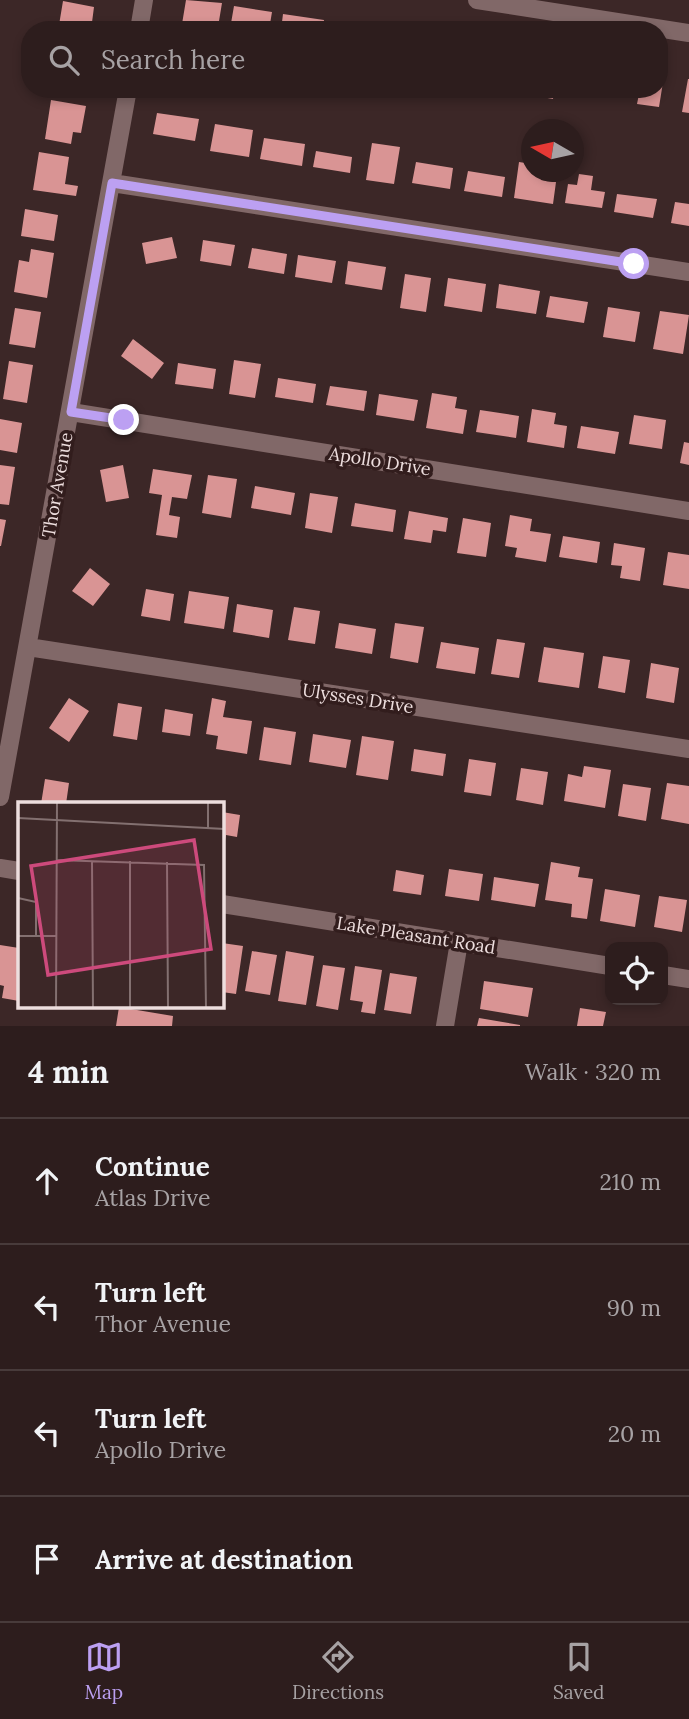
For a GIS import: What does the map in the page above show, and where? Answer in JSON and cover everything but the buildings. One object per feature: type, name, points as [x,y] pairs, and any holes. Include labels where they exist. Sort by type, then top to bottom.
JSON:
[{"type":"street","points":[[140,21],[144,0]]},
{"type":"street","points":[[477,0],[612,21]]},
{"type":"street","points":[[668,30],[689,33]]},
{"type":"street","name":"Thor Avenue","points":[[0,797],[126,98]]},
{"type":"street","points":[[112,183],[689,272]]},
{"type":"street","name":"Apollo Drive","points":[[71,412],[689,510]]},
{"type":"street","name":"Ulysses Drive","points":[[28,647],[689,749]]},
{"type":"street","points":[[0,868],[18,871]]},
{"type":"street","name":"Lake Pleasant Road","points":[[224,904],[605,965]]},
{"type":"street","points":[[445,1026],[459,942]]},
{"type":"street","points":[[668,976],[689,979]]},
{"type":"route","points":[[124,420],[71,412],[112,183],[634,264]]}]
